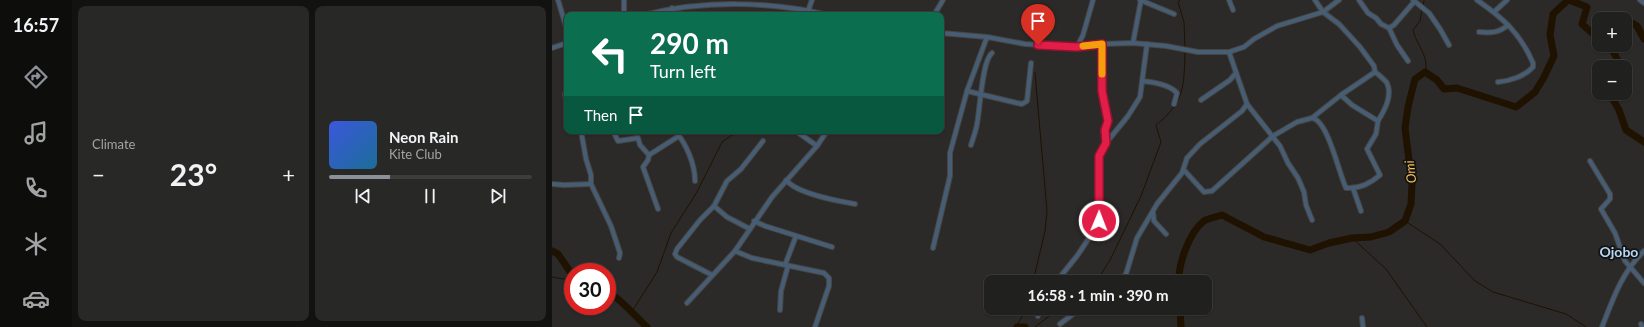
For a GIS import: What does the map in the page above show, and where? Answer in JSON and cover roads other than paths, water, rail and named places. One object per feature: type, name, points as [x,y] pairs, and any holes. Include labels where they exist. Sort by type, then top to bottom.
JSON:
[{"type":"street","points":[[558,0],[564,20]]},
{"type":"street","points":[[624,0],[624,12]]},
{"type":"street","points":[[681,5],[682,0]]},
{"type":"street","points":[[808,11],[812,0]]},
{"type":"street","points":[[936,12],[943,0]]},
{"type":"street","points":[[1077,47],[1083,35],[1093,0]]},
{"type":"street","points":[[1133,43],[1140,0],[1174,14]]},
{"type":"street","points":[[1229,0],[1234,10]]},
{"type":"street","points":[[1312,118],[1316,118],[1320,122],[1333,148],[1342,181],[1346,188],[1353,188],[1374,181],[1380,175],[1367,148],[1376,134],[1378,121],[1386,108],[1389,97],[1386,82],[1375,72],[1374,66],[1360,47],[1339,24],[1323,12],[1315,0]]},
{"type":"street","points":[[944,33],[987,37],[1025,44],[1077,47],[1102,44],[1133,43],[1198,52],[1229,52],[1244,47],[1254,39],[1278,26],[1323,12],[1339,0]]},
{"type":"street","points":[[1359,0],[1368,13],[1376,18],[1381,24],[1389,28],[1397,45],[1408,61]]},
{"type":"street","points":[[1477,0],[1494,12],[1520,37],[1527,48],[1533,63],[1533,67],[1530,71],[1508,81],[1498,82]]},
{"type":"street","points":[[1494,12],[1507,0]]},
{"type":"street","points":[[1640,0],[1644,3]]},
{"type":"street","points":[[1389,28],[1394,25],[1413,1],[1429,13],[1448,46]]},
{"type":"street","points":[[656,12],[681,5],[751,3],[812,12]]},
{"type":"street","points":[[672,8],[673,12]]},
{"type":"street","points":[[1479,32],[1493,33],[1502,30],[1508,25]]},
{"type":"street","points":[[932,248],[950,176],[950,153],[968,91],[987,37]]},
{"type":"street","points":[[552,48],[564,44]]},
{"type":"street","points":[[1102,44],[1102,91],[1108,121],[1105,130],[1106,143]]},
{"type":"street","points":[[1062,275],[1077,256],[1097,226],[1100,191],[1099,156],[1106,143],[1138,102],[1142,91],[1147,44]]},
{"type":"street","points":[[1229,52],[1235,74],[1247,104],[1280,146],[1288,163],[1298,178],[1304,192],[1306,205],[1312,220]]},
{"type":"street","points":[[971,145],[977,124],[980,95],[987,62],[992,53]]},
{"type":"street","points":[[968,91],[980,95],[1024,103],[1027,101],[1031,63]]},
{"type":"street","points":[[1184,170],[1204,192],[1212,191],[1273,136],[1297,122],[1312,118],[1341,95],[1375,72]]},
{"type":"street","points":[[1201,100],[1230,80],[1235,74]]},
{"type":"street","points":[[1142,81],[1153,82],[1174,90],[1177,93],[1174,104]]},
{"type":"street","points":[[1341,95],[1352,105],[1378,121]]},
{"type":"street","points":[[1125,275],[1137,238],[1153,210],[1184,170],[1187,158],[1200,144],[1242,111],[1247,104]]},
{"type":"street","points":[[582,134],[586,159],[591,175],[591,184],[611,226],[620,253],[619,258]]},
{"type":"street","points":[[614,134],[618,141],[638,138],[640,145],[649,155]]},
{"type":"street","points":[[800,134],[817,146]]},
{"type":"street","points":[[687,303],[735,251],[754,221],[786,180],[817,146],[825,134]]},
{"type":"street","points":[[658,209],[643,167],[648,160],[649,155],[679,136],[692,164],[694,181]]},
{"type":"street","points":[[712,275],[694,267],[675,254],[677,249],[692,230],[714,206],[727,181],[741,168],[763,141]]},
{"type":"street","points":[[1590,161],[1610,194],[1610,199],[1601,208],[1615,233],[1622,256],[1644,283]]},
{"type":"street","points":[[786,180],[794,187],[826,199],[855,204]]},
{"type":"street","points":[[552,184],[591,184]]},
{"type":"street","points":[[1353,188],[1361,211]]},
{"type":"street","points":[[714,206],[727,217],[750,229]]},
{"type":"street","points":[[1153,210],[1152,215],[1154,221],[1166,234]]},
{"type":"street","points":[[754,221],[765,226],[832,247]]},
{"type":"street","points":[[780,310],[781,291],[786,266],[796,236]]},
{"type":"street","points":[[1602,327],[1621,281],[1630,265],[1644,250]]},
{"type":"street","points":[[735,251],[752,258],[824,273],[829,278],[829,286],[815,327]]},
{"type":"street","points":[[1060,324],[1072,315]]},
{"type":"street","points":[[1362,318],[1363,327]]},
{"type":"waterway","points":[[1180,0],[1178,2],[1184,22],[1185,48]]},
{"type":"waterway","name":"Omi","points":[[1179,275],[1180,267],[1189,241],[1199,226],[1206,220],[1222,215],[1264,237],[1310,250],[1329,243],[1352,238],[1371,237],[1389,232],[1405,221],[1411,204],[1412,184],[1405,128],[1408,107],[1415,79],[1425,72],[1437,80],[1444,89],[1457,88],[1516,107],[1535,92],[1544,77],[1554,56],[1550,35],[1553,14],[1568,0]]},
{"type":"waterway","name":"Omi","points":[[1569,0],[1587,7],[1582,24],[1592,33]]},
{"type":"waterway","points":[[1423,6],[1424,1]]},
{"type":"waterway","points":[[1422,9],[1420,21],[1413,30],[1426,61],[1425,72]]},
{"type":"waterway","points":[[1632,23],[1637,26],[1644,39]]},
{"type":"waterway","points":[[1100,275],[1110,260],[1141,196],[1161,142],[1156,125],[1166,117],[1178,101],[1183,84],[1185,51]]},
{"type":"waterway","name":"Omi","points":[[1614,52],[1618,60]]},
{"type":"waterway","points":[[1035,73],[1047,211],[1045,231],[1035,275]]},
{"type":"waterway","name":"Omi","points":[[1613,100],[1619,110],[1626,130],[1644,142]]},
{"type":"waterway","points":[[631,313],[657,272],[671,233],[697,192],[722,142],[734,134]]},
{"type":"waterway","points":[[1405,221],[1440,244],[1475,281],[1493,292],[1566,314],[1586,327]]},
{"type":"waterway","points":[[1352,238],[1386,269],[1427,327]]},
{"type":"waterway","name":"Omi","points":[[552,251],[558,254],[564,263]]},
{"type":"waterway","points":[[552,277],[564,279]]},
{"type":"waterway","name":"Omi","points":[[616,298],[647,327]]},
{"type":"waterway","points":[[1017,326],[1022,315]]},
{"type":"waterway","points":[[1035,327],[1051,315]]},
{"type":"waterway","name":"Omi","points":[[1180,315],[1181,327]]},
{"type":"waterway","name":"Omi","points":[[1017,327],[1025,327]]},
{"type":"district","name":"Ojobo","points":[[1619,251]]}]
